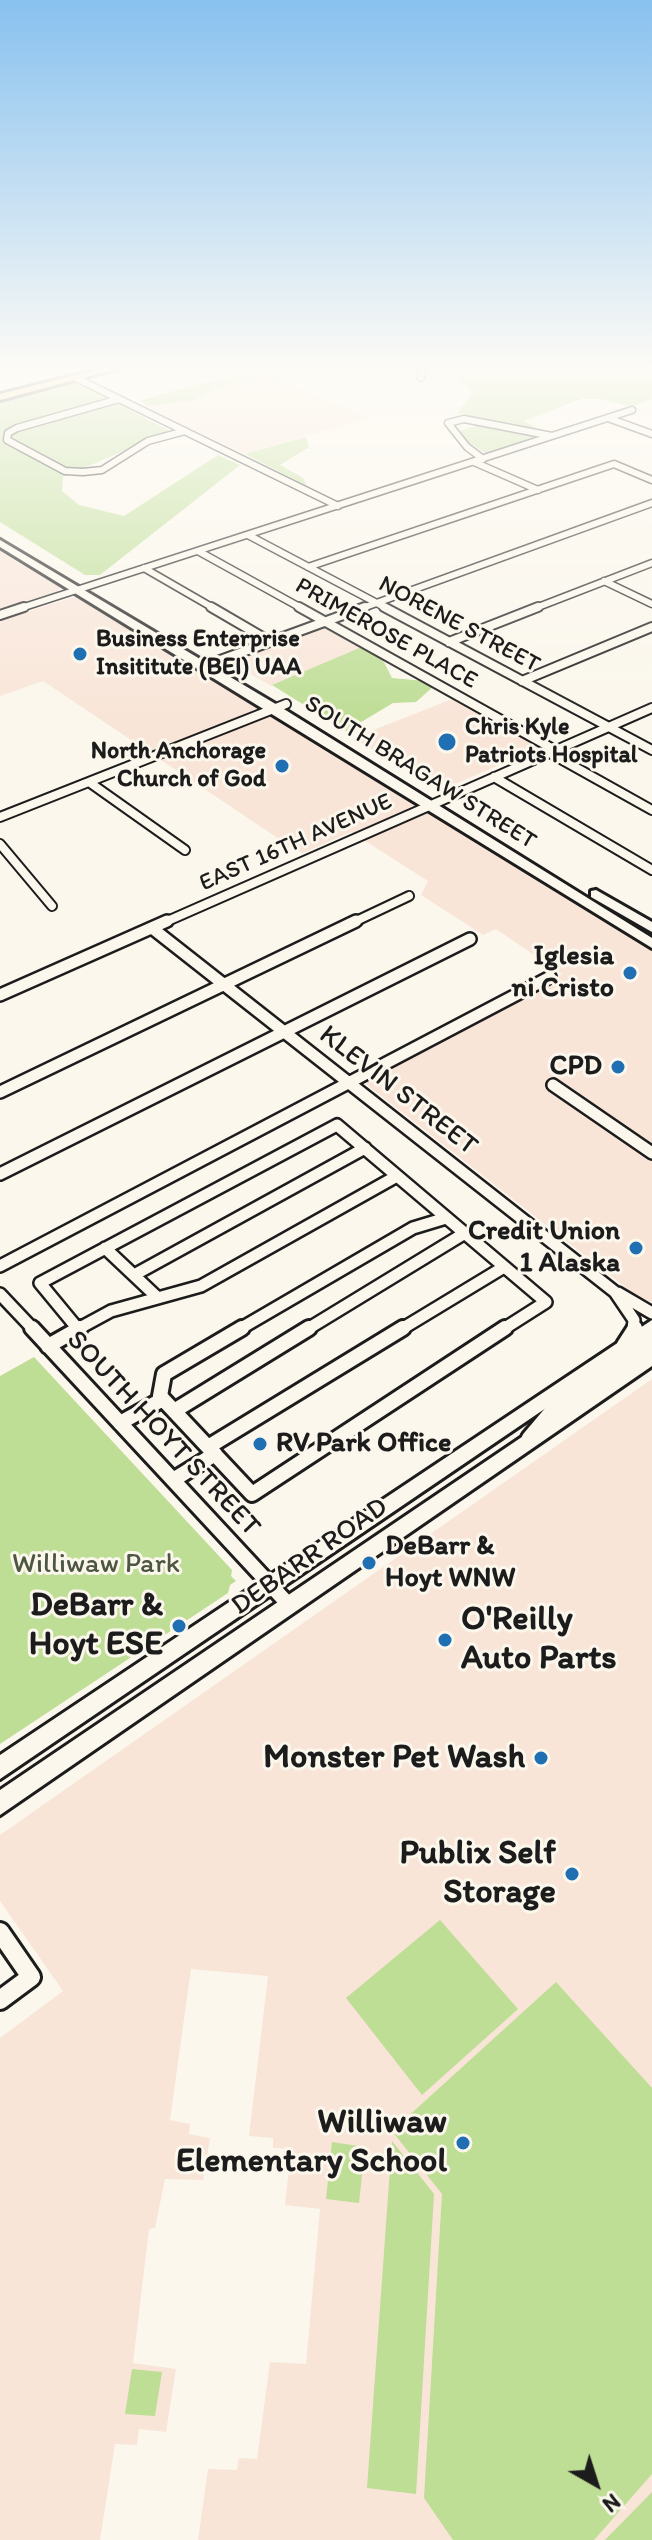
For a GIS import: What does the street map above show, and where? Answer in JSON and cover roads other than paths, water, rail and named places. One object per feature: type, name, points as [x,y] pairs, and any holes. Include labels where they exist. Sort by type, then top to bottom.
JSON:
[{"type":"main road","name":"SOUTH BRAGAW STREET","points":[[0,529],[218,661],[281,706],[652,944]]},
{"type":"main road","name":"SOUTH BRAGAW STREET","points":[[0,543],[204,666],[281,706]]},
{"type":"main road","name":"SOUTH BRAGAW STREET","points":[[436,803],[652,928]]},
{"type":"main road","name":"DEBARR ROAD","points":[[0,1768],[652,1327]]},
{"type":"main road","name":"DEBARR ROAD","points":[[0,1804],[652,1356]]},
{"type":"street","points":[[294,485],[338,506]]},
{"type":"street","points":[[0,615],[405,485]]},
{"type":"street","points":[[527,485],[538,490]]},
{"type":"street","points":[[308,567],[554,485]]},
{"type":"street","points":[[204,666],[652,503]]},
{"type":"street","name":"NORENE STREET","points":[[248,535],[652,750]]},
{"type":"street","name":"PRIMEROSE PLACE","points":[[198,551],[652,810]]},
{"type":"street","points":[[449,642],[652,563]]},
{"type":"street","points":[[144,568],[271,642]]},
{"type":"street","points":[[604,581],[652,604]]},
{"type":"street","points":[[522,681],[652,627]]},
{"type":"street","points":[[0,817],[281,706]]},
{"type":"street","name":"EAST 16TH AVENUE","points":[[0,995],[652,708]]},
{"type":"street","points":[[494,777],[652,870]]},
{"type":"street","points":[[89,782],[185,850]]},
{"type":"street","points":[[0,844],[52,906]]},
{"type":"street","points":[[0,1092],[409,896]]},
{"type":"street","name":"KLEVIN STREET","points":[[152,928],[615,1292],[652,1313]]},
{"type":"street","points":[[0,1174],[470,939]]},
{"type":"street","points":[[0,1266],[346,1081],[550,977]]},
{"type":"street","points":[[553,1085],[652,1153]]},
{"type":"street","points":[[78,1329],[40,1283],[337,1125],[546,1302],[252,1494],[160,1396],[164,1374],[413,1228],[446,1218]]},
{"type":"street","points":[[134,1275],[365,1148]]},
{"type":"street","points":[[48,1346],[111,1311],[201,1286],[397,1176]]},
{"type":"street","points":[[174,1411],[465,1233]]},
{"type":"street","points":[[105,1248],[158,1298]]},
{"type":"street","points":[[173,1480],[262,1414],[504,1267]]},
{"type":"street","name":"KLEVIN STREET","points":[[615,1292],[634,1320],[635,1328],[624,1345]]},
{"type":"street","name":"SOUTH HOYT STREET","points":[[3,1302],[48,1346],[290,1606]]},
{"type":"street","points":[[527,1441],[551,1412],[652,1342]]},
{"type":"street","points":[[120,1423],[163,1399]]},
{"type":"street","points":[[0,1932],[31,1977],[0,2000]]},
{"type":"place","name":"Business Enterprise Insititute (BEI) UAA","points":[[80,654]]},
{"type":"place","name":"Chris Kyle Patriots Hospital","points":[[447,742]]},
{"type":"place","name":"North Anchorage Church of God","points":[[282,766]]},
{"type":"place","name":"Iglesia ni Cristo","points":[[630,973]]},
{"type":"place","name":"CPD","points":[[618,1067]]},
{"type":"place","name":"Credit Union 1 Alaska","points":[[636,1248]]},
{"type":"place","name":"RV Park Office","points":[[260,1444]]},
{"type":"place","name":"DeBarr & Hoyt WNW","points":[[369,1563]]},
{"type":"place","name":"DeBarr & Hoyt ESE","points":[[179,1626]]},
{"type":"place","name":"O'Reilly Auto Parts","points":[[445,1640]]},
{"type":"place","name":"Monster Pet Wash","points":[[541,1758]]},
{"type":"place","name":"Publix Self Storage","points":[[572,1874]]},
{"type":"place","name":"Williwaw Elementary School","points":[[463,2143]]},
{"type":"park label","name":"Williwaw Park","points":[[96,1565]]}]
